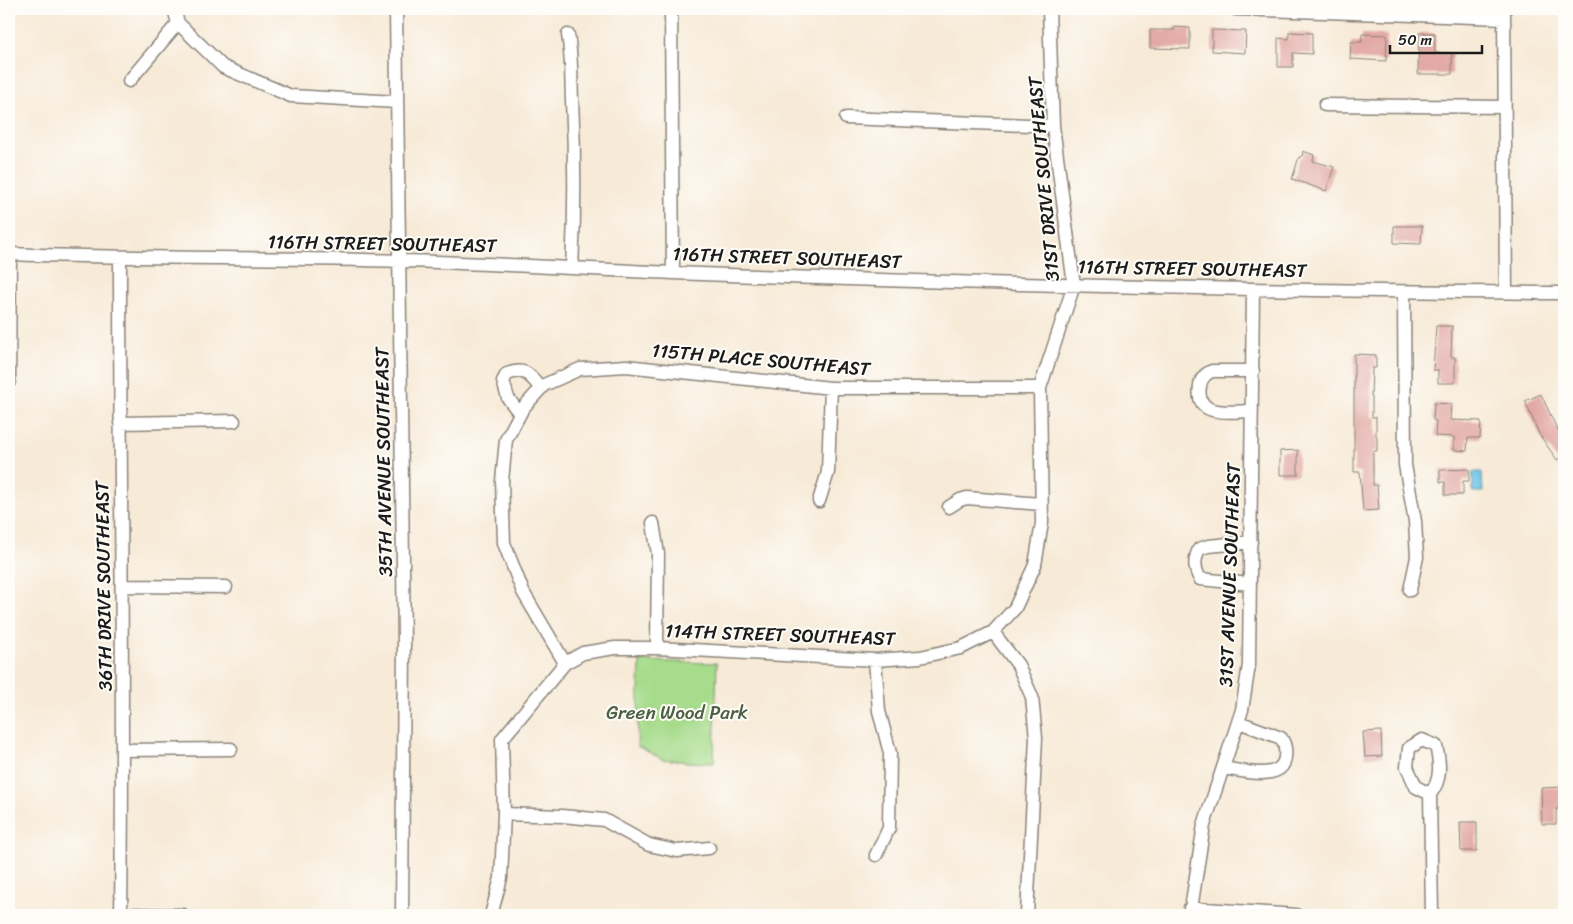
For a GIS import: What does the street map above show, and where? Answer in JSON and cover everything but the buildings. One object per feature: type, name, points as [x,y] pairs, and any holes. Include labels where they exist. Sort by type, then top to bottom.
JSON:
[{"type":"street","points":[[174,9],[178,23],[223,67],[291,96],[397,102]]},
{"type":"street","name":"35TH AVENUE SOUTHEAST","points":[[396,9],[404,643],[402,915]]},
{"type":"street","points":[[671,9],[673,273]]},
{"type":"street","name":"31ST DRIVE SOUTHEAST","points":[[993,632],[1015,608],[1035,565],[1042,523],[1040,388],[1074,284],[1053,126],[1048,9]]},
{"type":"street","points":[[1235,9],[1504,13],[1506,292]]},
{"type":"street","points":[[129,81],[178,23]]},
{"type":"street","points":[[568,35],[571,55],[574,150],[572,268]]},
{"type":"street","points":[[1325,105],[1504,107]]},
{"type":"street","points":[[846,118],[1053,126]]},
{"type":"street","points":[[9,382],[10,254]]},
{"type":"street","name":"116TH STREET SOUTHEAST","points":[[10,254],[120,258],[399,260],[673,273],[1254,289],[1564,293]]},
{"type":"street","name":"36TH DRIVE SOUTHEAST","points":[[120,258],[123,750],[121,914]]},
{"type":"street","name":"31ST AVENUE SOUTHEAST","points":[[1190,911],[1204,825],[1239,722],[1249,665],[1254,289]]},
{"type":"street","points":[[1404,292],[1405,465],[1415,521],[1417,557],[1410,590]]},
{"type":"street","name":"115TH PLACE SOUTHEAST","points":[[565,663],[523,592],[504,543],[502,481],[506,440],[521,411],[544,385],[580,369],[626,366],[831,388],[1040,388]]},
{"type":"street","points":[[521,411],[508,398],[503,381],[507,374],[517,371],[527,372],[541,388]]},
{"type":"street","points":[[1252,371],[1209,373],[1201,382],[1200,392],[1201,403],[1207,409],[1217,411],[1252,411]]},
{"type":"street","points":[[819,501],[828,472],[831,388]]},
{"type":"street","points":[[120,423],[234,421]]},
{"type":"street","points":[[949,507],[967,498],[1042,504]]},
{"type":"street","points":[[653,523],[658,554],[657,648]]},
{"type":"street","points":[[1250,584],[1200,579],[1195,566],[1199,549],[1208,546],[1251,542]]},
{"type":"street","points":[[122,586],[226,586]]},
{"type":"street","points":[[993,632],[1018,665],[1032,698],[1036,738],[1027,915]]},
{"type":"street","name":"114TH STREET SOUTHEAST","points":[[565,663],[582,653],[614,648],[657,648],[875,660],[920,657],[961,648],[993,632]]},
{"type":"street","points":[[875,660],[879,711],[890,753],[889,828],[876,855]]},
{"type":"street","points":[[491,915],[501,878],[504,814],[502,739],[565,663]]},
{"type":"street","points":[[1223,768],[1252,772],[1271,772],[1281,768],[1284,764],[1285,750],[1281,738],[1239,722]]},
{"type":"street","points":[[123,750],[232,749]]},
{"type":"street","points":[[1430,794],[1432,915]]},
{"type":"street","points":[[504,814],[604,820],[649,845],[677,851],[709,848]]},
{"type":"street","points":[[1190,911],[1296,915]]},
{"type":"street","points":[[121,914],[183,915]]},
{"type":"green space","name":"Green Wood Park","points":[[640,661],[717,663],[714,763],[662,759],[637,746]]},
{"type":"water","points":[[1472,472],[1482,472],[1483,492],[1473,492]]}]
